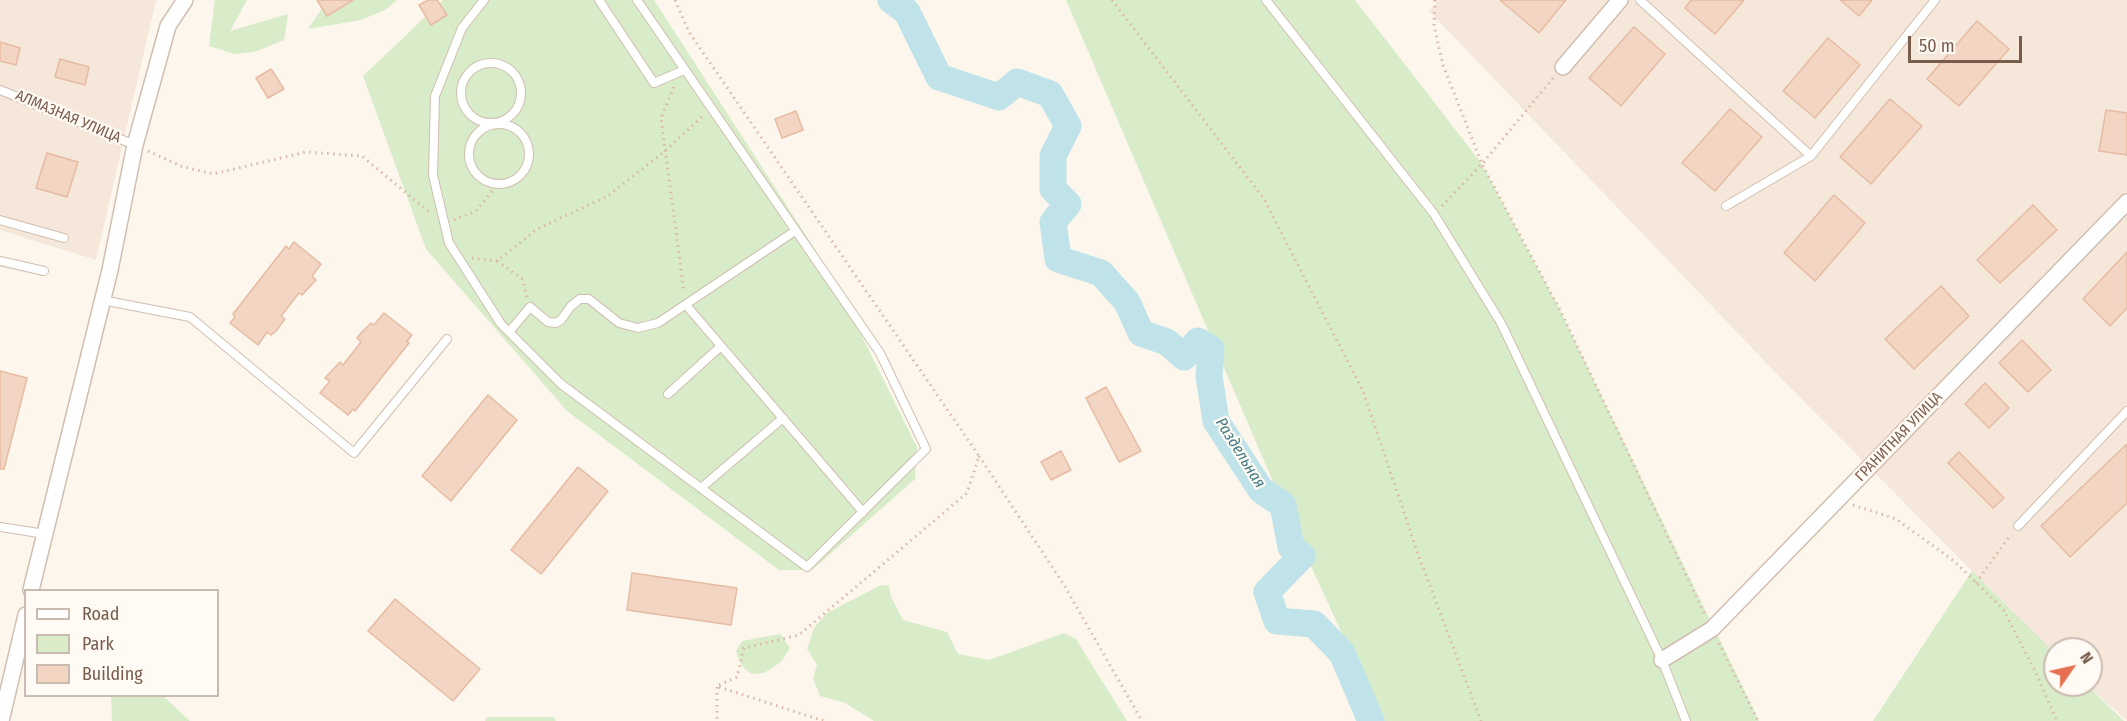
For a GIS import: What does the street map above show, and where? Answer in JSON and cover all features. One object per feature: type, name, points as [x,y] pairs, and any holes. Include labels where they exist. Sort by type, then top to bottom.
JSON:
[{"type":"street","points":[[31,589],[102,300],[135,145],[168,26],[185,0]]},
{"type":"street","points":[[1563,67],[1620,0]]},
{"type":"street","name":"ГРАНИТНАЯ УЛИЦА","points":[[1662,660],[1712,629],[2127,202]]},
{"type":"street","points":[[1,721],[24,623]]},
{"type":"lane","points":[[484,0],[462,28],[435,96],[433,175],[449,243],[501,324],[561,384],[807,567],[926,449],[880,353],[637,0]]},
{"type":"lane","points":[[599,0],[654,83],[684,70]]},
{"type":"lane","points":[[1266,0],[1434,214],[1501,323],[1662,660],[1686,721]]},
{"type":"lane","points":[[1640,0],[1810,156]]},
{"type":"lane","points":[[1726,206],[1810,156],[1935,0]]},
{"type":"lane","points":[[495,124],[473,117],[465,109],[461,98],[461,87],[466,76],[475,67],[486,63],[498,63],[510,68],[518,77],[522,89],[521,101],[515,112],[495,124],[483,129],[474,138],[469,149],[469,160],[481,179],[498,184],[514,181],[523,174],[529,163],[530,150],[526,139],[518,130],[507,125],[495,124]]},
{"type":"lane","name":"АЛМАЗНАЯ УЛИЦА","points":[[0,90],[135,145]]},
{"type":"lane","points":[[0,220],[64,238]]},
{"type":"lane","points":[[509,332],[530,307],[548,322],[556,323],[580,299],[589,299],[619,323],[638,328],[658,323],[795,231]]},
{"type":"lane","points":[[0,261],[44,271]]},
{"type":"lane","points":[[102,300],[190,317],[354,453],[447,339]]},
{"type":"lane","points":[[686,305],[863,512]]},
{"type":"lane","points":[[668,394],[721,346]]},
{"type":"lane","points":[[2018,526],[2127,411]]},
{"type":"lane","points":[[701,488],[783,418]]},
{"type":"lane","points":[[0,527],[45,534]]},
{"type":"path","points":[[675,0],[696,42],[979,456],[1064,585],[1142,721]]},
{"type":"path","points":[[1112,0],[1264,199],[1363,391],[1418,554],[1481,721]]},
{"type":"path","points":[[1435,0],[1434,26],[1443,65],[1482,164],[1561,312],[1758,721]]},
{"type":"path","points":[[1434,214],[1482,164],[1563,67]]},
{"type":"path","points":[[684,70],[671,91],[661,118],[686,305]]},
{"type":"path","points":[[497,261],[537,229],[608,196],[665,152],[710,109]]},
{"type":"path","points":[[135,145],[181,166],[213,174],[306,152],[362,156],[445,224],[476,211],[498,184]]},
{"type":"path","points":[[458,256],[497,261],[522,279],[530,307]]},
{"type":"path","points":[[717,686],[737,677],[744,648],[799,635],[968,492],[979,456]]},
{"type":"path","points":[[1837,500],[1896,519],[1954,561],[2003,609],[2035,671],[2057,721]]},
{"type":"path","points":[[1976,583],[2018,526]]},
{"type":"path","points":[[717,686],[717,721]]},
{"type":"path","points":[[717,686],[824,721]]},
{"type":"shaded area","points":[[0,0],[156,0],[96,260],[0,230]]},
{"type":"shaded area","points":[[1439,0],[2127,0],[2127,721],[2100,697],[2103,697],[2103,637],[2043,637],[2043,641],[1776,373],[1429,11]]},
{"type":"green space","points":[[215,0],[247,0],[230,31],[288,14],[284,40],[254,52],[234,54],[209,46]]},
{"type":"green space","points":[[328,0],[397,0],[385,10],[361,20],[308,29]]},
{"type":"green space","points":[[443,0],[654,0],[831,274],[917,447],[915,479],[812,570],[779,570],[567,411],[426,249],[363,76]]},
{"type":"green space","points":[[1066,0],[1355,0],[1482,164],[1561,312],[1759,721],[1382,721],[1283,505]]},
{"type":"green space","points":[[1972,571],[2043,641],[2043,697],[2099,697],[2124,721],[1873,721]]},
{"type":"green space","points":[[889,585],[891,597],[903,620],[947,632],[958,654],[989,660],[1064,633],[1076,639],[1127,721],[874,721],[845,703],[820,696],[813,678],[817,665],[807,649],[814,628],[827,613],[879,586]]},
{"type":"green space","points":[[780,634],[790,648],[781,662],[764,673],[751,674],[742,666],[736,651],[742,641]]},
{"type":"green space","points":[[111,697],[164,697],[190,721],[112,721]]},
{"type":"green space","points":[[487,717],[553,717],[556,721],[485,721]]},
{"type":"building","points":[[317,0],[353,0],[327,16]]},
{"type":"building","points":[[428,0],[437,0],[447,15],[431,25],[419,5]]},
{"type":"building","points":[[1500,0],[1566,0],[1539,33]]},
{"type":"building","points":[[1691,0],[1744,0],[1715,34],[1685,8]]},
{"type":"building","points":[[1840,0],[1872,0],[1859,16]]},
{"type":"building","points":[[1977,21],[2009,49],[1959,106],[1927,79]]},
{"type":"building","points":[[1634,27],[1665,54],[1621,106],[1589,78]]},
{"type":"building","points":[[1828,38],[1860,65],[1815,118],[1783,91]]},
{"type":"building","points":[[0,42],[20,48],[16,65],[0,61]]},
{"type":"building","points":[[60,59],[89,67],[85,85],[55,77]]},
{"type":"building","points":[[271,69],[284,89],[268,98],[256,78]]},
{"type":"building","points":[[1890,99],[1922,126],[1871,184],[1840,157]]},
{"type":"building","points":[[1730,109],[1762,137],[1715,191],[1682,163]]},
{"type":"building","points":[[2106,110],[2127,113],[2127,155],[2099,151]]},
{"type":"building","points":[[796,111],[803,130],[782,138],[775,119]]},
{"type":"building","points":[[47,153],[78,162],[67,197],[36,188]]},
{"type":"building","points":[[1834,195],[1865,223],[1815,281],[1784,253]]},
{"type":"building","points":[[2033,205],[2057,230],[2000,283],[1977,260]]},
{"type":"building","points":[[294,242],[321,264],[312,276],[316,280],[302,295],[299,293],[281,316],[285,319],[276,331],[271,335],[267,332],[258,345],[230,323],[235,317],[233,314],[286,246],[289,249]]},
{"type":"building","points":[[2127,252],[2127,308],[2110,326],[2083,299]]},
{"type":"building","points":[[1941,286],[1969,316],[1914,369],[1885,339]]},
{"type":"building","points":[[384,313],[412,335],[407,341],[409,343],[355,411],[353,409],[348,415],[320,393],[330,381],[325,378],[340,362],[343,365],[361,342],[357,338],[371,323],[374,325]]},
{"type":"building","points":[[2022,340],[2051,370],[2028,392],[1999,363]]},
{"type":"building","points":[[0,371],[27,378],[4,469],[0,469]]},
{"type":"building","points":[[1985,383],[2009,408],[1989,428],[1965,404]]},
{"type":"building","points":[[1106,387],[1141,451],[1119,462],[1086,398]]},
{"type":"building","points":[[488,395],[517,420],[451,501],[422,476]]},
{"type":"building","points":[[2127,444],[2127,503],[2070,557],[2041,526]]},
{"type":"building","points":[[1061,451],[1071,470],[1051,480],[1041,462]]},
{"type":"building","points":[[1959,452],[2004,498],[1993,508],[1948,463]]},
{"type":"building","points":[[578,467],[608,491],[541,574],[511,550]]},
{"type":"building","points":[[632,573],[737,588],[731,625],[627,610]]},
{"type":"building","points":[[395,599],[480,669],[453,701],[368,631]]},
{"type":"waterway","name":"Раздельная","points":[[891,0],[907,12],[939,77],[999,97],[1017,82],[1050,94],[1068,126],[1053,156],[1053,189],[1068,204],[1053,222],[1058,259],[1101,273],[1127,302],[1141,333],[1167,342],[1184,357],[1198,341],[1211,349],[1209,376],[1216,421],[1261,490],[1283,505],[1291,547],[1302,556],[1267,592],[1277,621],[1314,624],[1342,653],[1371,721]]}]
